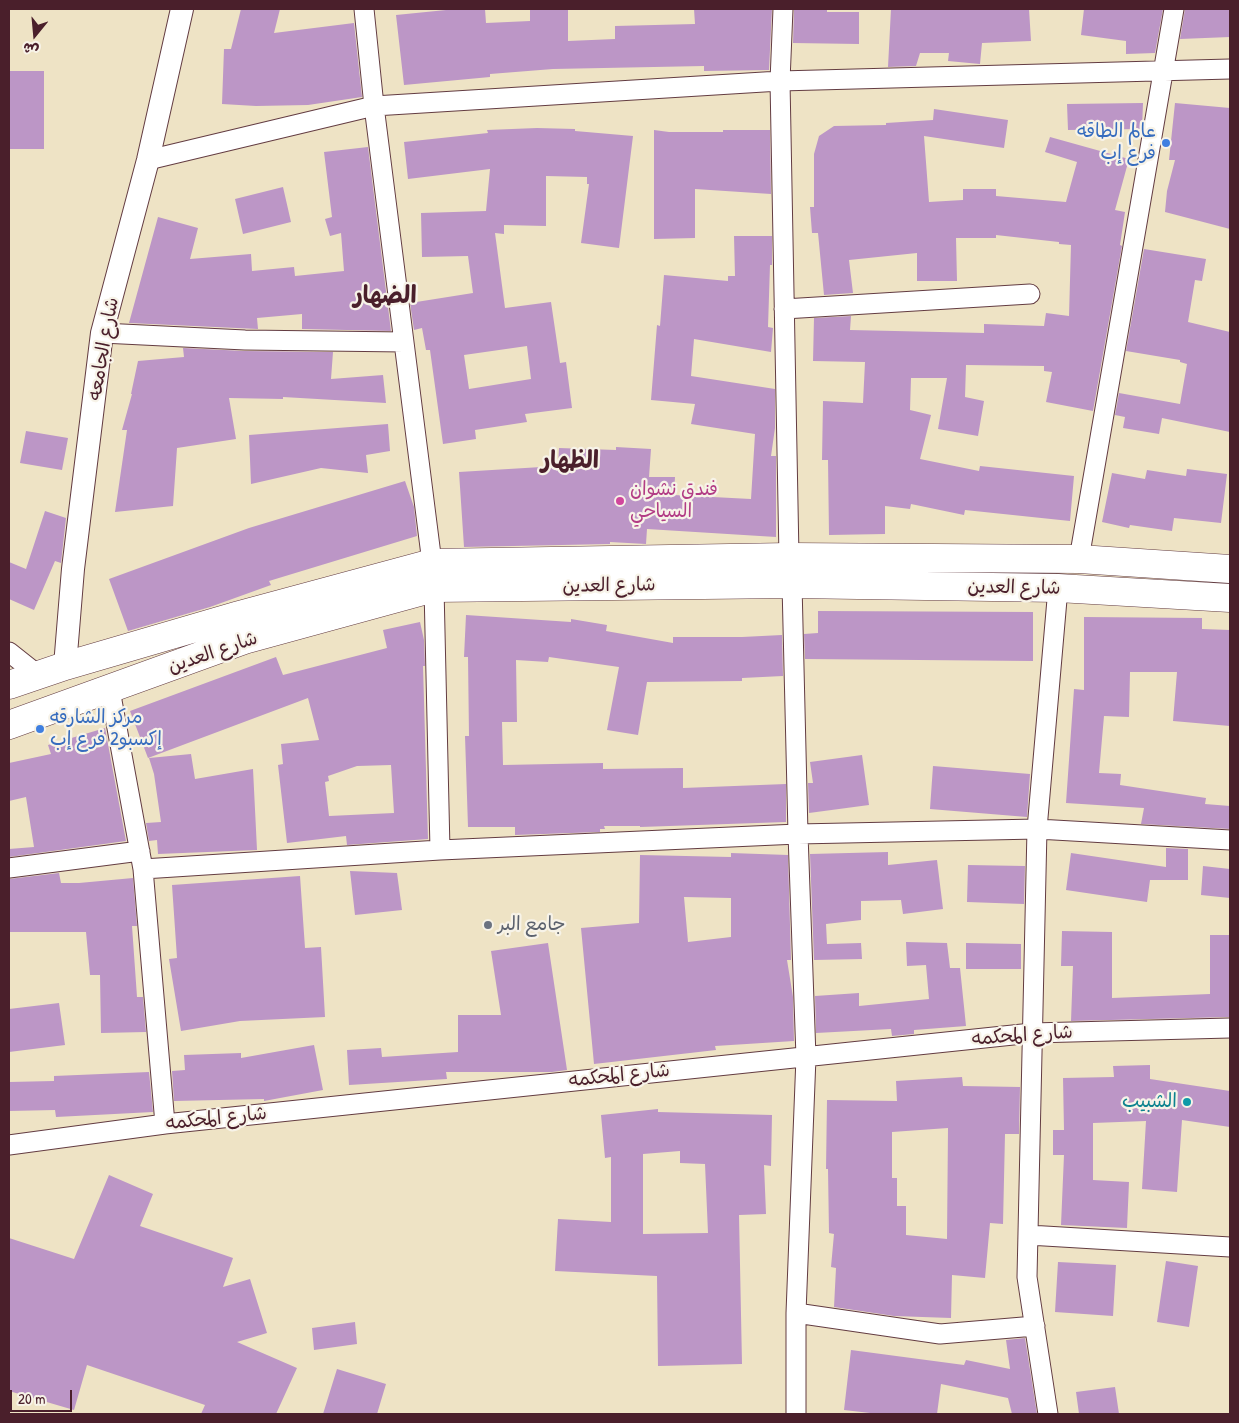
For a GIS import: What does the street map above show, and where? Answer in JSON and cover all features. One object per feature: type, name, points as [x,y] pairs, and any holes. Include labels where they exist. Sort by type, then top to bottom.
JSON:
[{"type":"main road","name":"شارع العدين","points":[[9,685],[65,666],[236,616],[433,576],[789,557],[1079,559],[1230,569]]},
{"type":"main road","name":"شارع العدين","points":[[9,725],[244,640],[433,576],[1058,588],[1230,598]]},
{"type":"street","name":"شارع الجامعه","points":[[65,666],[73,569],[102,333],[148,160],[182,9]]},
{"type":"street","points":[[364,9],[374,106],[433,576],[440,850]]},
{"type":"street","points":[[782,9],[780,81],[789,557]]},
{"type":"street","points":[[1079,559],[1174,9]]},
{"type":"street","points":[[148,160],[374,106],[780,81],[1230,69]]},
{"type":"street","points":[[784,309],[1030,294]]},
{"type":"street","points":[[102,333],[245,340],[404,342]]},
{"type":"street","points":[[792,584],[806,1057],[796,1313],[796,1414]]},
{"type":"street","points":[[1048,1414],[1027,1277],[1037,829],[1058,588]]},
{"type":"street","points":[[9,652],[38,675]]},
{"type":"street","points":[[110,690],[141,860],[165,1124]]},
{"type":"street","points":[[9,868],[141,860],[440,850],[798,834],[1037,829],[1230,840]]},
{"type":"street","name":"شارع المحكمه","points":[[9,1145],[165,1124],[1032,1033],[1230,1028]]},
{"type":"street","points":[[1028,1235],[1230,1247]]},
{"type":"street","points":[[796,1313],[940,1334],[1035,1326]]},
{"type":"building","points":[[241,9],[280,9],[274,33],[354,23],[362,97],[308,105],[256,106],[222,104],[224,49],[231,49]]},
{"type":"building","points":[[456,9],[485,9],[486,23],[530,21],[530,9],[568,9],[568,41],[615,39],[615,26],[695,24],[694,9],[772,9],[769,70],[704,71],[704,66],[553,69],[490,74],[490,77],[404,85],[396,15]]},
{"type":"building","points":[[794,9],[827,9],[827,12],[859,12],[859,44],[793,43]]},
{"type":"building","points":[[891,9],[1029,9],[1031,41],[982,43],[980,64],[948,61],[949,53],[920,53],[916,66],[888,67]]},
{"type":"building","points":[[1084,9],[1163,9],[1155,53],[1126,54],[1126,41],[1081,35]]},
{"type":"building","points":[[1185,9],[1230,9],[1230,37],[1180,39]]},
{"type":"building","points":[[9,71],[44,71],[44,149],[9,149]]},
{"type":"building","points":[[1143,103],[1142,129],[1068,130],[1067,104]]},
{"type":"building","points":[[1175,103],[1230,108],[1230,229],[1165,212],[1167,191],[1175,160],[1169,160]]},
{"type":"building","points":[[934,109],[1008,120],[1004,148],[924,136],[929,202],[963,200],[963,189],[996,189],[996,196],[1066,202],[1077,162],[1045,152],[1050,137],[1129,159],[1115,210],[1125,212],[1120,245],[1122,246],[1093,411],[1046,402],[1052,372],[1044,371],[1044,366],[966,365],[965,397],[984,401],[978,436],[938,429],[947,378],[911,378],[910,410],[931,415],[920,459],[979,471],[980,466],[1074,476],[1070,521],[965,510],[964,515],[911,504],[910,509],[885,506],[885,534],[829,535],[828,460],[822,460],[823,401],[863,403],[865,362],[813,361],[814,318],[851,316],[850,330],[984,333],[984,324],[1044,326],[1046,313],[1069,316],[1071,245],[996,235],[996,238],[956,238],[957,281],[917,281],[917,253],[849,260],[853,293],[824,295],[818,233],[812,233],[810,207],[814,207],[814,154],[819,136],[834,126],[886,125],[886,123],[933,120]]},
{"type":"building","points":[[575,129],[575,131],[633,136],[619,248],[581,243],[589,184],[587,184],[587,177],[546,176],[546,226],[504,225],[504,234],[495,233],[505,308],[551,302],[560,363],[566,362],[572,408],[525,414],[527,422],[475,430],[476,439],[443,444],[430,350],[426,350],[422,328],[414,330],[410,303],[473,293],[468,256],[422,257],[421,213],[486,211],[490,169],[408,179],[404,142],[488,133],[487,130]],"holes":[[[527,346],[531,379],[469,389],[464,355]]]},
{"type":"building","points":[[654,130],[669,132],[723,132],[723,130],[770,130],[771,194],[695,189],[695,238],[654,239]]},
{"type":"building","points":[[368,147],[391,331],[302,329],[302,314],[257,318],[258,329],[129,323],[158,217],[198,228],[190,259],[251,254],[252,271],[294,267],[295,276],[344,271],[341,233],[330,236],[325,219],[332,217],[324,152]]},
{"type":"building","points":[[283,187],[291,222],[243,234],[235,199]]},
{"type":"building","points":[[734,236],[772,236],[768,327],[773,328],[771,352],[694,339],[691,376],[775,389],[775,428],[771,456],[776,456],[776,537],[647,529],[646,544],[610,542],[610,544],[464,547],[459,472],[558,466],[559,448],[616,450],[616,447],[651,449],[649,477],[675,477],[674,495],[751,499],[755,434],[691,424],[695,404],[651,400],[657,325],[660,326],[664,275],[728,281],[728,276],[735,276]]},
{"type":"building","points":[[1144,249],[1206,259],[1202,281],[1195,280],[1188,322],[1230,332],[1230,432],[1162,418],[1159,434],[1123,428],[1125,417],[1115,415],[1119,393],[1180,404],[1187,364],[1180,362],[1180,360],[1126,351]]},
{"type":"building","points":[[183,348],[333,352],[331,379],[383,375],[386,403],[283,397],[283,399],[229,398],[236,439],[177,448],[173,506],[115,512],[127,430],[122,430],[132,394],[138,361],[184,357]]},
{"type":"building","points":[[388,424],[390,451],[366,455],[368,473],[321,468],[251,484],[249,435]]},
{"type":"building","points":[[26,431],[68,438],[62,470],[20,463]]},
{"type":"building","points":[[1187,469],[1227,474],[1221,523],[1174,518],[1172,531],[1130,525],[1129,528],[1102,522],[1112,473],[1145,479],[1147,470],[1186,476]]},
{"type":"building","points":[[405,481],[414,507],[417,536],[269,581],[271,585],[210,607],[128,631],[109,579],[249,528]]},
{"type":"building","points":[[45,511],[66,518],[61,563],[55,561],[34,610],[9,599],[9,562],[26,569]]},
{"type":"building","points":[[818,611],[1033,612],[1033,661],[805,659],[804,634],[818,633]]},
{"type":"building","points":[[466,615],[571,622],[571,619],[607,625],[606,631],[673,643],[673,637],[782,635],[783,676],[742,678],[742,681],[647,682],[638,735],[607,730],[619,667],[549,657],[548,662],[516,660],[517,722],[502,722],[503,765],[603,763],[603,769],[683,768],[683,788],[786,784],[786,822],[640,827],[604,826],[605,829],[600,829],[600,832],[515,835],[515,827],[468,827],[465,736],[469,736],[468,657],[464,657]]},
{"type":"building","points":[[1084,617],[1202,618],[1202,629],[1230,630],[1230,726],[1173,721],[1177,672],[1130,672],[1129,717],[1104,716],[1099,773],[1121,774],[1120,785],[1206,798],[1205,804],[1230,806],[1230,829],[1141,824],[1144,808],[1066,803],[1074,689],[1084,690]]},
{"type":"building","points":[[420,622],[424,640],[425,666],[423,666],[428,839],[347,845],[346,836],[287,843],[278,765],[283,764],[281,744],[319,740],[308,698],[148,758],[130,711],[276,657],[283,675],[387,648],[383,630]],"holes":[[[391,765],[394,813],[329,816],[325,782],[329,781],[328,776],[357,766]]]},
{"type":"building","points":[[105,728],[126,841],[9,857],[9,849],[34,847],[26,797],[9,801],[9,763],[51,754],[48,745]]},
{"type":"building","points":[[191,754],[195,779],[253,769],[257,850],[158,854],[157,840],[149,841],[146,823],[161,822],[154,774],[149,758]]},
{"type":"building","points":[[862,755],[869,805],[809,813],[808,783],[813,783],[810,762]]},
{"type":"building","points":[[933,766],[1030,774],[1027,817],[930,809]]},
{"type":"building","points":[[1166,848],[1188,849],[1188,880],[1150,880],[1147,902],[1066,890],[1071,853],[1166,867]]},
{"type":"building","points":[[888,852],[888,865],[937,860],[943,909],[903,914],[901,900],[861,901],[861,920],[826,924],[827,944],[861,943],[862,959],[814,960],[810,854]]},
{"type":"building","points":[[731,853],[788,855],[791,960],[787,960],[793,997],[794,1041],[715,1046],[716,1050],[594,1064],[581,928],[639,923],[640,855],[731,857]],"holes":[[[684,897],[731,898],[731,937],[688,942]]]},
{"type":"building","points":[[968,865],[1025,866],[1024,904],[967,902]]},
{"type":"building","points":[[1203,866],[1230,869],[1230,898],[1201,895]]},
{"type":"building","points":[[350,871],[397,873],[402,910],[355,915]]},
{"type":"building","points":[[59,873],[61,883],[133,878],[137,926],[132,926],[137,997],[143,997],[146,1032],[101,1033],[100,975],[90,975],[86,932],[9,932],[9,879]]},
{"type":"building","points":[[300,876],[305,948],[321,947],[325,1017],[240,1021],[181,1031],[169,959],[177,958],[172,885]]},
{"type":"building","points":[[1062,931],[1112,932],[1112,998],[1210,994],[1210,935],[1230,935],[1230,1017],[1071,1021],[1073,966],[1061,966]]},
{"type":"building","points":[[906,942],[947,943],[950,968],[960,968],[966,1026],[914,1030],[914,1034],[892,1036],[891,1029],[816,1033],[815,996],[859,993],[859,1006],[929,999],[926,965],[907,966]]},
{"type":"building","points":[[548,943],[567,1070],[552,1072],[446,1072],[447,1079],[349,1085],[347,1050],[381,1048],[382,1057],[458,1052],[458,1015],[501,1015],[491,951]]},
{"type":"building","points":[[966,943],[1021,944],[1021,969],[966,969]]},
{"type":"building","points":[[59,1003],[65,1045],[9,1052],[9,1009]]},
{"type":"building","points":[[314,1045],[323,1090],[264,1101],[264,1099],[174,1101],[172,1071],[185,1070],[184,1055],[241,1053],[241,1058]]},
{"type":"building","points":[[1150,1065],[1150,1079],[1230,1091],[1230,1127],[1182,1120],[1177,1192],[1142,1189],[1146,1121],[1093,1123],[1093,1180],[1129,1182],[1127,1228],[1061,1225],[1064,1155],[1053,1155],[1053,1130],[1064,1130],[1063,1078],[1114,1077],[1113,1066]]},
{"type":"building","points":[[149,1072],[153,1112],[56,1117],[55,1110],[9,1111],[9,1082],[54,1081],[54,1076]]},
{"type":"building","points":[[962,1077],[963,1086],[1020,1087],[1019,1134],[1005,1134],[1003,1224],[990,1223],[985,1278],[952,1275],[951,1318],[894,1316],[834,1307],[836,1268],[831,1267],[834,1234],[829,1233],[828,1169],[826,1169],[827,1100],[897,1101],[896,1081]],"holes":[[[948,1128],[947,1239],[906,1235],[906,1206],[897,1206],[897,1178],[892,1178],[892,1132]]]},
{"type":"building","points":[[658,1109],[658,1112],[772,1115],[771,1166],[764,1165],[766,1214],[739,1215],[742,1364],[658,1366],[657,1276],[555,1271],[558,1219],[611,1222],[611,1157],[605,1158],[601,1115]],"holes":[[[680,1151],[680,1163],[705,1164],[708,1233],[643,1234],[643,1154]]]},
{"type":"building","points":[[109,1175],[153,1194],[140,1226],[233,1258],[223,1287],[250,1279],[267,1333],[237,1342],[297,1368],[276,1414],[201,1414],[205,1405],[87,1365],[74,1410],[9,1391],[9,1238],[74,1259]]},
{"type":"building","points":[[1166,1261],[1198,1266],[1189,1327],[1157,1322]]},
{"type":"building","points":[[1058,1262],[1116,1265],[1113,1316],[1055,1312]]},
{"type":"building","points":[[355,1322],[357,1344],[314,1350],[312,1328]]},
{"type":"building","points":[[1025,1338],[1037,1414],[1012,1414],[1008,1398],[941,1384],[937,1414],[879,1414],[844,1410],[851,1350],[964,1365],[966,1360],[1010,1369],[1006,1340]]},
{"type":"building","points":[[337,1369],[386,1384],[377,1414],[323,1414]]},
{"type":"building","points":[[1115,1387],[1119,1414],[1079,1414],[1076,1392]]},
{"type":"place","name":"عالم الطاقه فرع إب","points":[[1166,143]]},
{"type":"place","name":"فندق نشوان السياحي","points":[[620,501]]},
{"type":"place","name":"مركز الشارقه إكسبو2 فرع إب","points":[[40,729]]},
{"type":"place","name":"جامع البر","points":[[488,925]]},
{"type":"place","name":"الشبيب","points":[[1187,1102]]},
{"type":"district","name":"الضهار","points":[[385,297]]},
{"type":"district","name":"الظهار","points":[[570,462]]}]
